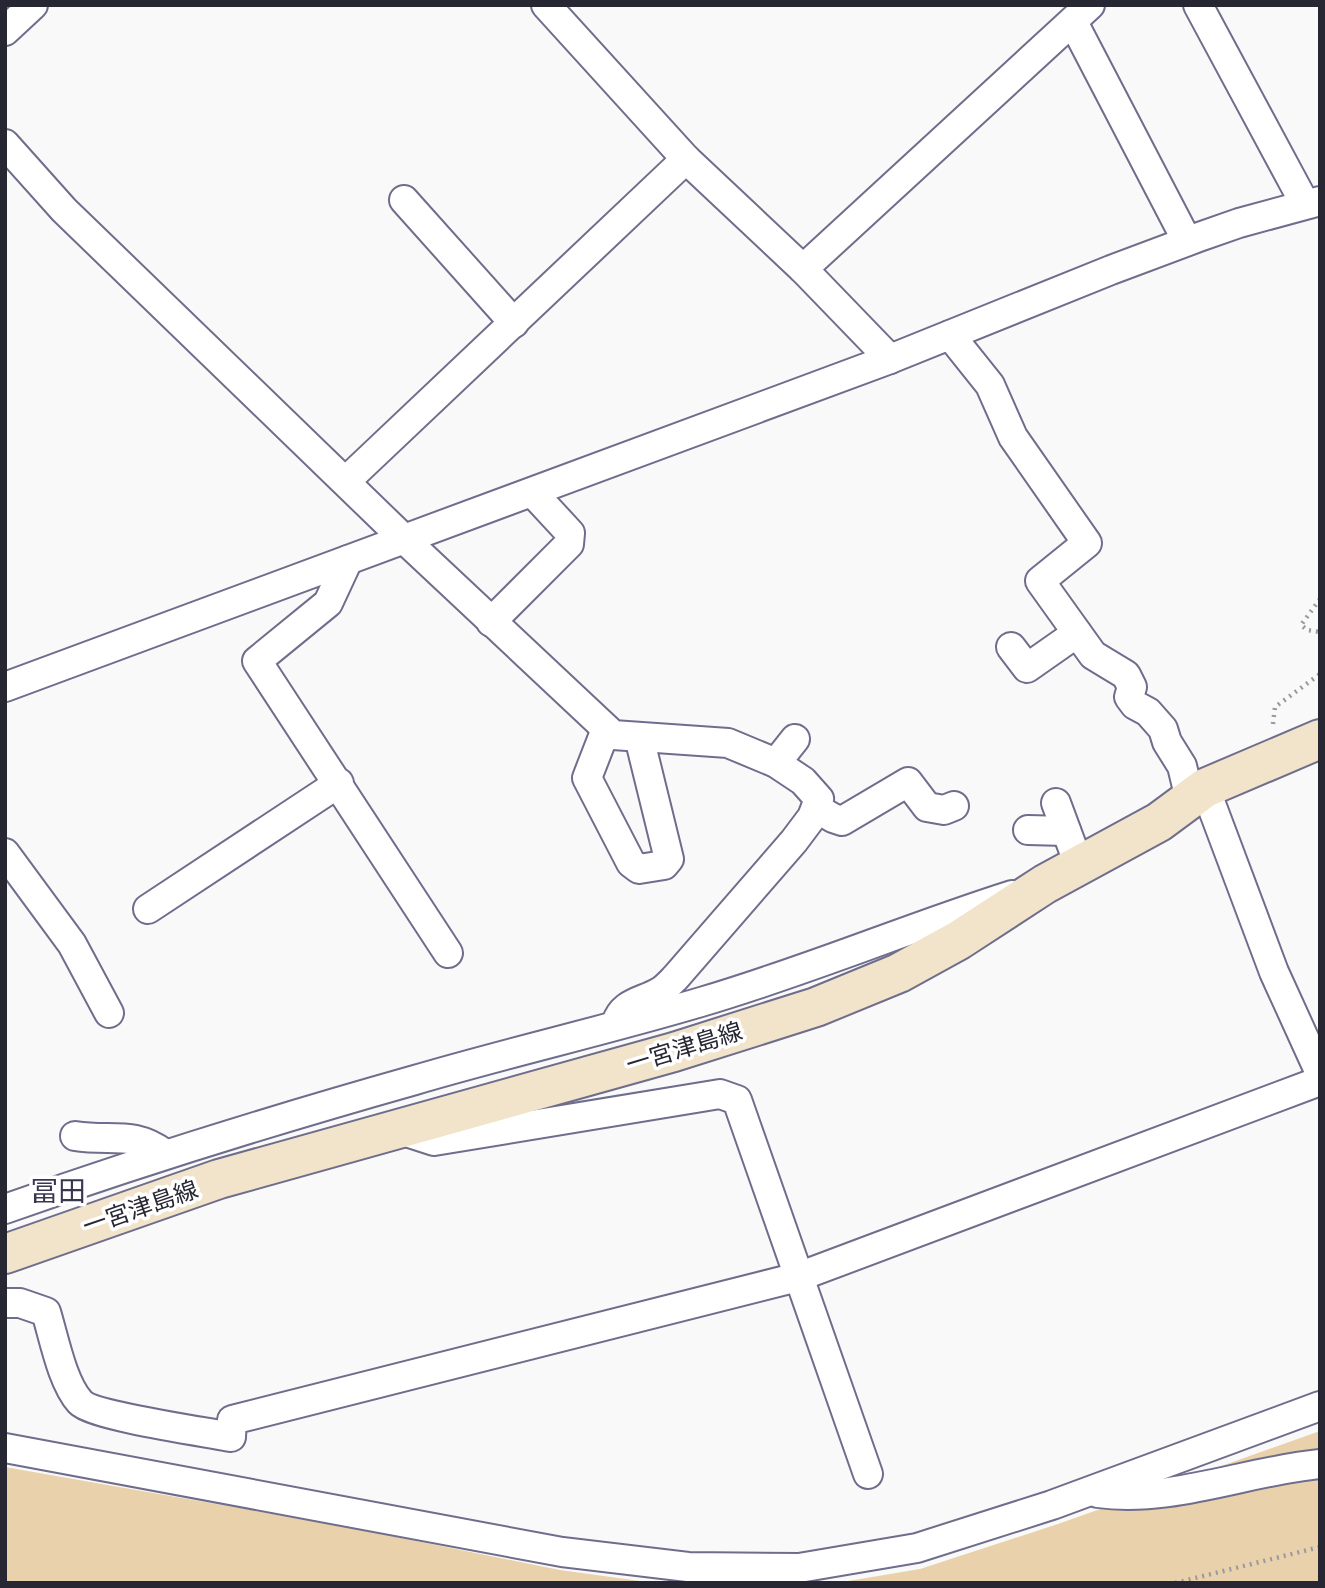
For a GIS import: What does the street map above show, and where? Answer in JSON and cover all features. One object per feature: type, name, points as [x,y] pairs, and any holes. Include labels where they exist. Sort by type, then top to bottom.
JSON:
[{"type":"main road","name":"一宮津島線","points":[[5,1254],[219,1179],[674,1052],[816,1007],[899,973],[959,940],[1045,884],[1073,848],[1159,822],[1197,794],[1320,739]]},
{"type":"street","points":[[5,31],[33,5]]},
{"type":"street","points":[[546,5],[686,159],[803,270],[890,359]]},
{"type":"street","points":[[5,687],[890,359],[1187,242],[1239,223],[1312,203],[1198,5]]},
{"type":"street","points":[[803,270],[1082,13],[1187,242]]},
{"type":"street","points":[[5,144],[64,210],[404,539],[613,735],[728,743],[776,763],[803,781],[819,799],[812,817],[794,841],[676,977],[660,992],[640,998],[619,1014],[616,1024]]},
{"type":"street","points":[[346,481],[686,159]]},
{"type":"street","points":[[404,200],[514,323]]},
{"type":"street","points":[[5,1303],[20,1303],[46,1312],[71,1390],[82,1405],[108,1413],[231,1437],[232,1420],[798,1277],[1318,1066],[1197,794],[1167,742],[1163,729],[1148,712],[1135,705],[1129,697],[1132,687],[1126,675],[1093,654],[1040,581],[1087,543],[1013,437],[990,385],[950,335]]},
{"type":"street","points":[[491,622],[569,544],[570,533],[533,493]]},
{"type":"street","points":[[348,560],[328,603],[257,661],[448,953]]},
{"type":"street","points":[[1011,648],[1027,668],[1077,633]]},
{"type":"street","points":[[606,729],[577,783],[632,863],[639,869],[664,865],[670,859],[639,737]]},
{"type":"street","points":[[776,763],[795,739]]},
{"type":"street","points":[[816,808],[842,821],[908,782],[927,807],[944,810],[954,806]]},
{"type":"street","points":[[148,909],[338,783]]},
{"type":"street","points":[[1056,803],[1073,848]]},
{"type":"street","points":[[1028,830],[1073,848]]},
{"type":"street","points":[[5,853],[72,944],[109,1013]]},
{"type":"street","points":[[5,1209],[165,1154],[415,1080],[702,1002],[863,947],[949,914],[1045,884]]},
{"type":"street","points":[[397,1129],[434,1140],[720,1094],[737,1100],[868,1474]]},
{"type":"street","points":[[75,1136],[96,1140],[132,1138],[150,1143],[165,1154]]},
{"type":"street","points":[[5,1448],[562,1552],[688,1567],[799,1569],[917,1548],[1086,1492],[1320,1406]]},
{"type":"street","points":[[1086,1492],[1116,1496],[1162,1493],[1320,1464]]},
{"type":"path","points":[[1320,599],[1301,625],[1307,630],[1320,632]]},
{"type":"path","points":[[1268,761],[1275,707],[1320,674]]},
{"type":"path","points":[[1175,1583],[1320,1547]]},
{"type":"shaded area","points":[[1320,1431],[1320,1583],[836,1583],[920,1569],[1058,1524]]},
{"type":"shaded area","points":[[5,1467],[352,1528],[560,1570],[655,1583],[5,1583]]},
{"type":"district","name":"冨田","points":[[58,1190]]}]
